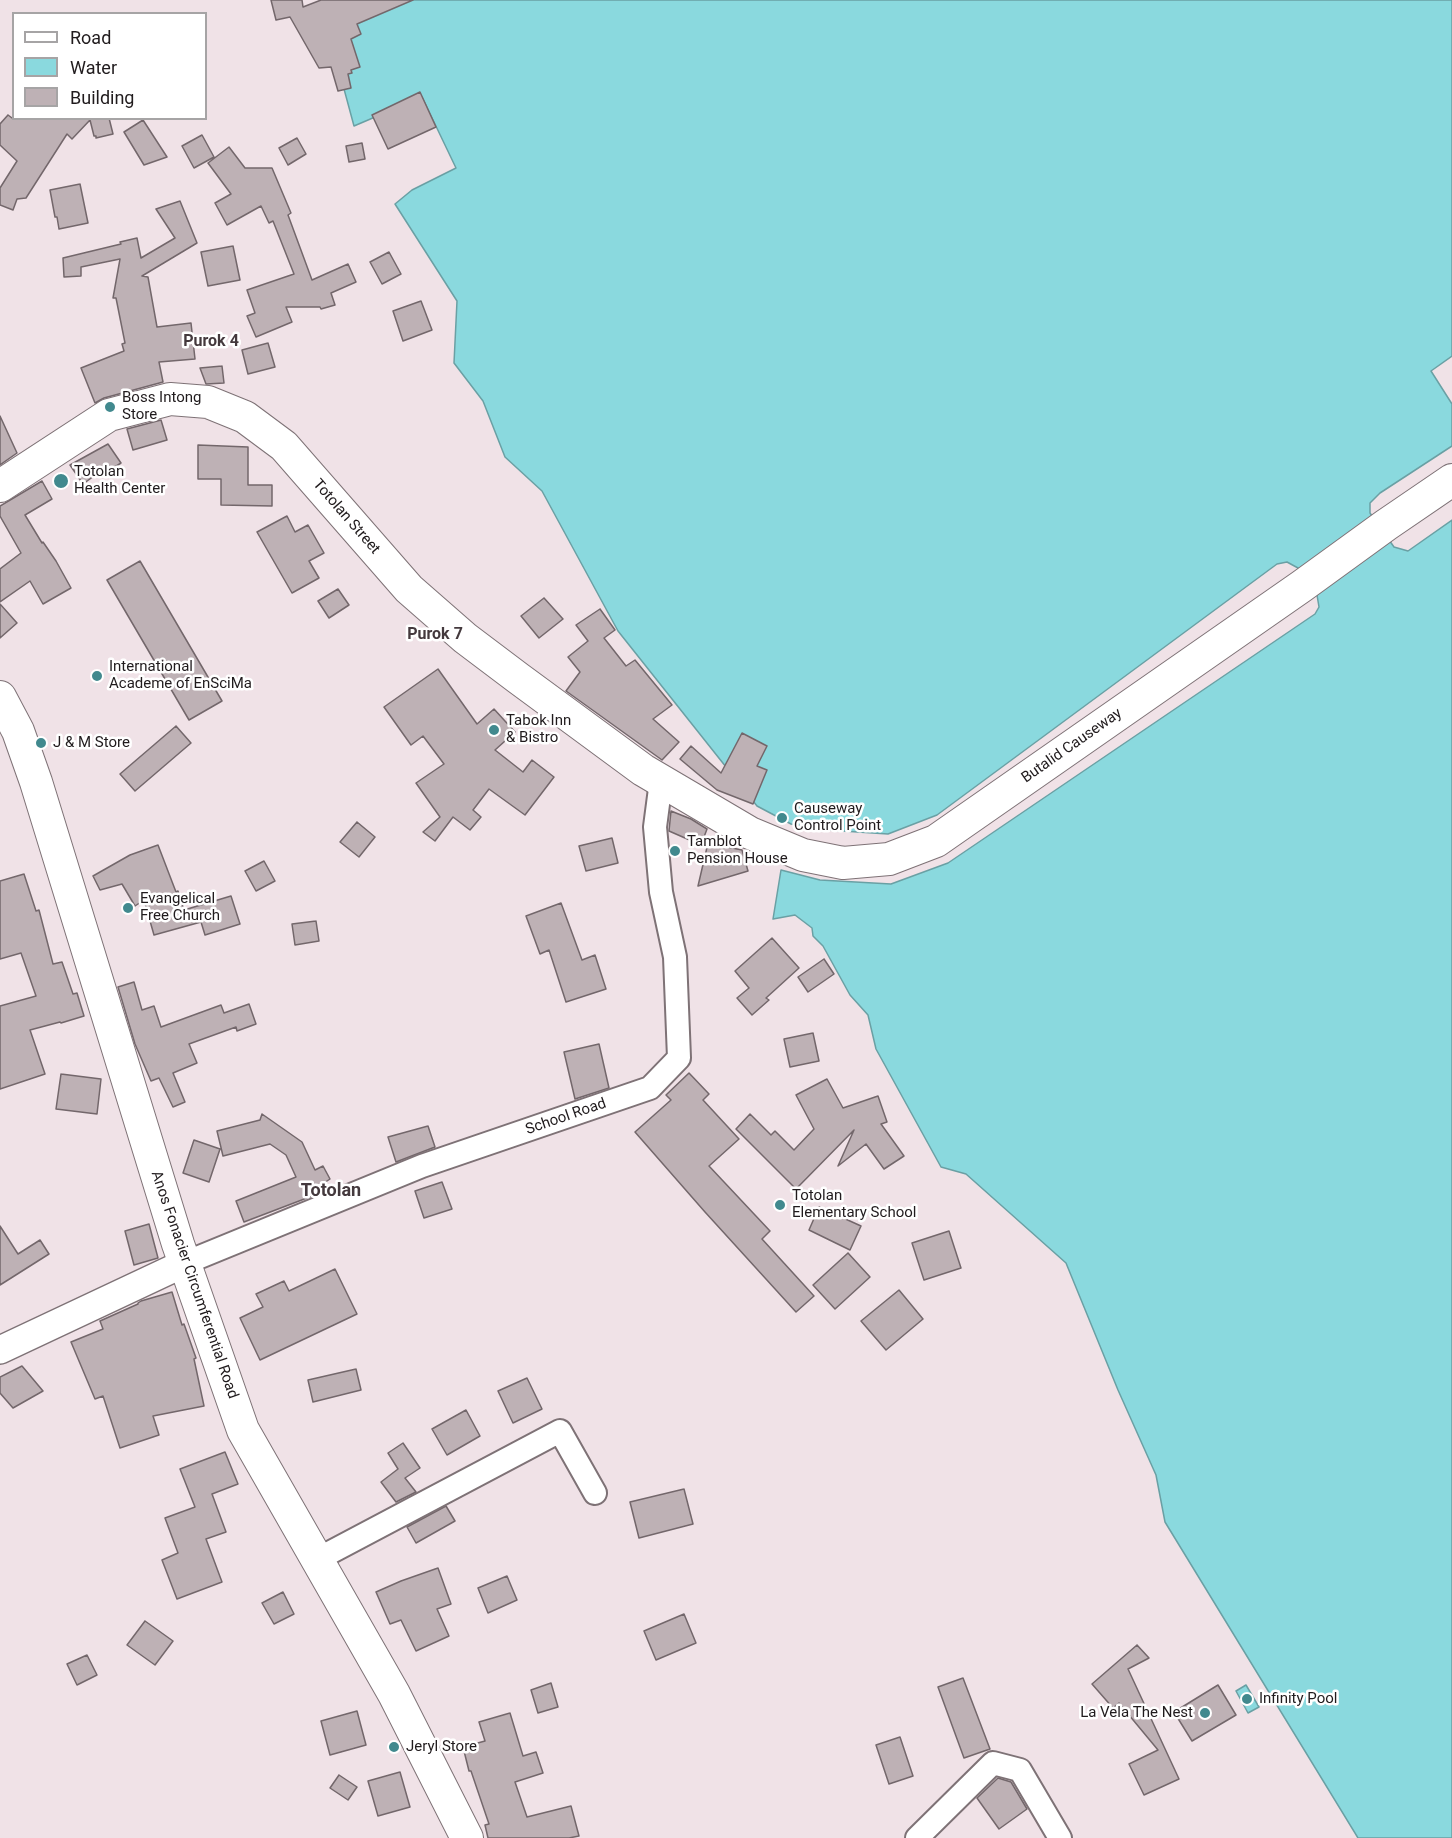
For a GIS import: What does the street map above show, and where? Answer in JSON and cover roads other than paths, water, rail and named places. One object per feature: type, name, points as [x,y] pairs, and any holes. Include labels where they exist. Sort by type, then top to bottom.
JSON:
[{"type":"main road","name":"Totolan Street","points":[[0,486],[109,415],[170,399],[208,402],[245,417],[284,446],[409,590],[465,638],[661,781]]},
{"type":"main road","name":"Butalid Causeway","points":[[661,781],[750,833],[803,855],[843,863],[889,860],[936,841],[1452,480]]},
{"type":"main road","name":"Anos Fonacier Circumferential Road","points":[[0,698],[18,731],[36,782],[185,1263],[243,1430],[394,1694],[467,1838]]},
{"type":"street","name":"School Road","points":[[185,1263],[422,1166],[650,1088],[679,1058],[675,957],[661,892],[655,827],[661,781]]},
{"type":"street","points":[[0,1350],[185,1263]]},
{"type":"street","points":[[316,1560],[560,1431],[595,1494]]},
{"type":"street","points":[[917,1838],[993,1763],[1020,1770],[1060,1838]]},
{"type":"water","points":[[320,0],[1452,0],[1452,356],[1431,371],[1452,404],[1452,446],[1380,493],[1370,503],[1370,513],[1394,547],[1408,551],[1452,520],[1452,1838],[1358,1838],[1165,1522],[1156,1475],[1066,1263],[966,1174],[941,1167],[876,1049],[868,1015],[850,995],[823,946],[813,936],[812,928],[795,915],[773,919],[781,870],[820,880],[891,884],[948,863],[1315,614],[1319,607],[1317,595],[1298,568],[1287,562],[1277,564],[937,815],[888,834],[827,830],[791,824],[757,806],[618,631],[542,491],[505,457],[483,401],[454,363],[457,301],[395,204],[412,190],[456,168],[422,97],[354,126]]},
{"type":"water","name":"Infinity Pool","points":[[1246,1685],[1259,1707],[1248,1713],[1236,1691]]},
{"type":"place","name":"Boss Intong Store","points":[[110,407]]},
{"type":"place","name":"Totolan Health Center","points":[[61,481]]},
{"type":"place","name":"International Academe of EnSciMa","points":[[97,676]]},
{"type":"place","name":"Tabok Inn & Bistro","points":[[494,730]]},
{"type":"place","name":"J & M Store","points":[[41,743]]},
{"type":"place","name":"Causeway Control Point","points":[[782,818]]},
{"type":"place","name":"Tamblot Pension House","points":[[675,851]]},
{"type":"place","name":"Evangelical Free Church","points":[[128,908]]},
{"type":"place","name":"Totolan Elementary School","points":[[780,1205]]},
{"type":"place","name":"Infinity Pool","points":[[1247,1699]]},
{"type":"place","name":"La Vela The Nest","points":[[1205,1713]]},
{"type":"place","name":"Jeryl Store","points":[[394,1747]]},
{"type":"district","name":"Purok 4","points":[[211,342]]},
{"type":"district","name":"Purok 7","points":[[435,635]]},
{"type":"district","name":"Totolan","points":[[331,1191]]}]
